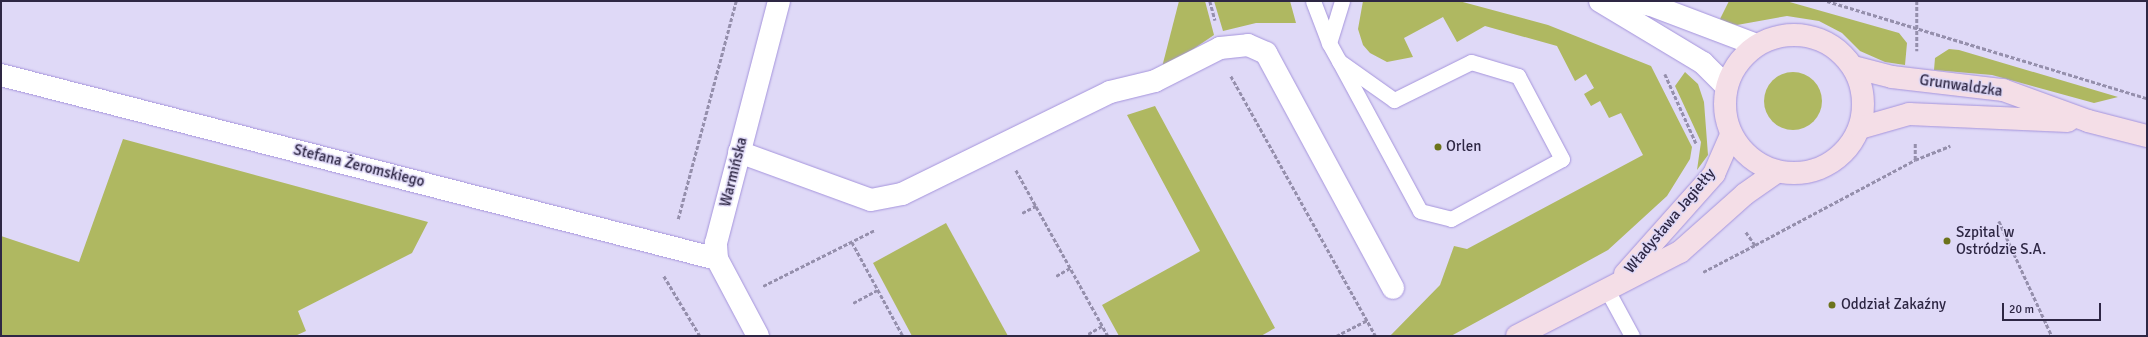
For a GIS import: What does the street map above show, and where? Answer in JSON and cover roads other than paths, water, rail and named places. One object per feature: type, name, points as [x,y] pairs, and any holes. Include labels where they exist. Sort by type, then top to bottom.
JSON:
[{"type":"main road","points":[[1799,34],[1820,39],[1838,50],[1853,67],[1862,86],[1864,108],[1860,128],[1846,151],[1826,167],[1800,174],[1777,172],[1749,158],[1732,135],[1724,111],[1726,86],[1738,63],[1757,45],[1777,37],[1799,34]]},
{"type":"main road","name":"Grunwaldzka","points":[[1853,67],[1892,77],[2003,90],[2088,121],[2147,136]]},
{"type":"main road","name":"Grunwaldzka","points":[[1860,128],[1916,114],[2088,121]]},
{"type":"main road","name":"Władysława Jagiełły","points":[[1612,286],[1714,174],[1732,135]]},
{"type":"main road","name":"Władysława Jagiełły","points":[[1517,336],[1680,252],[1745,194],[1777,172]]},
{"type":"street","name":"Warmińska","points":[[758,336],[717,259],[716,243],[778,1]]},
{"type":"street","points":[[1600,1],[1703,63],[1726,86]]},
{"type":"street","points":[[1630,1],[1651,5],[1757,45]]},
{"type":"street","points":[[739,152],[871,200],[902,194],[1110,92],[1155,81],[1220,48],[1248,45],[1266,53],[1393,288]]},
{"type":"street","name":"Stefana Żeromskiego","points":[[1,75],[442,187],[669,249],[717,259]]},
{"type":"lane","points":[[1313,1],[1329,43],[1420,212],[1451,219],[1562,159],[1518,76],[1471,62],[1394,100],[1339,61]]},
{"type":"lane","points":[[1329,43],[1342,1]]},
{"type":"lane","points":[[1612,286],[1632,336]]},
{"type":"place","name":"Orlen","points":[[1438,147]]},
{"type":"place","name":"Szpital w Ostródzie S.A.","points":[[1947,241]]},
{"type":"place","name":"Oddział Zakaźny","points":[[1832,305]]}]
